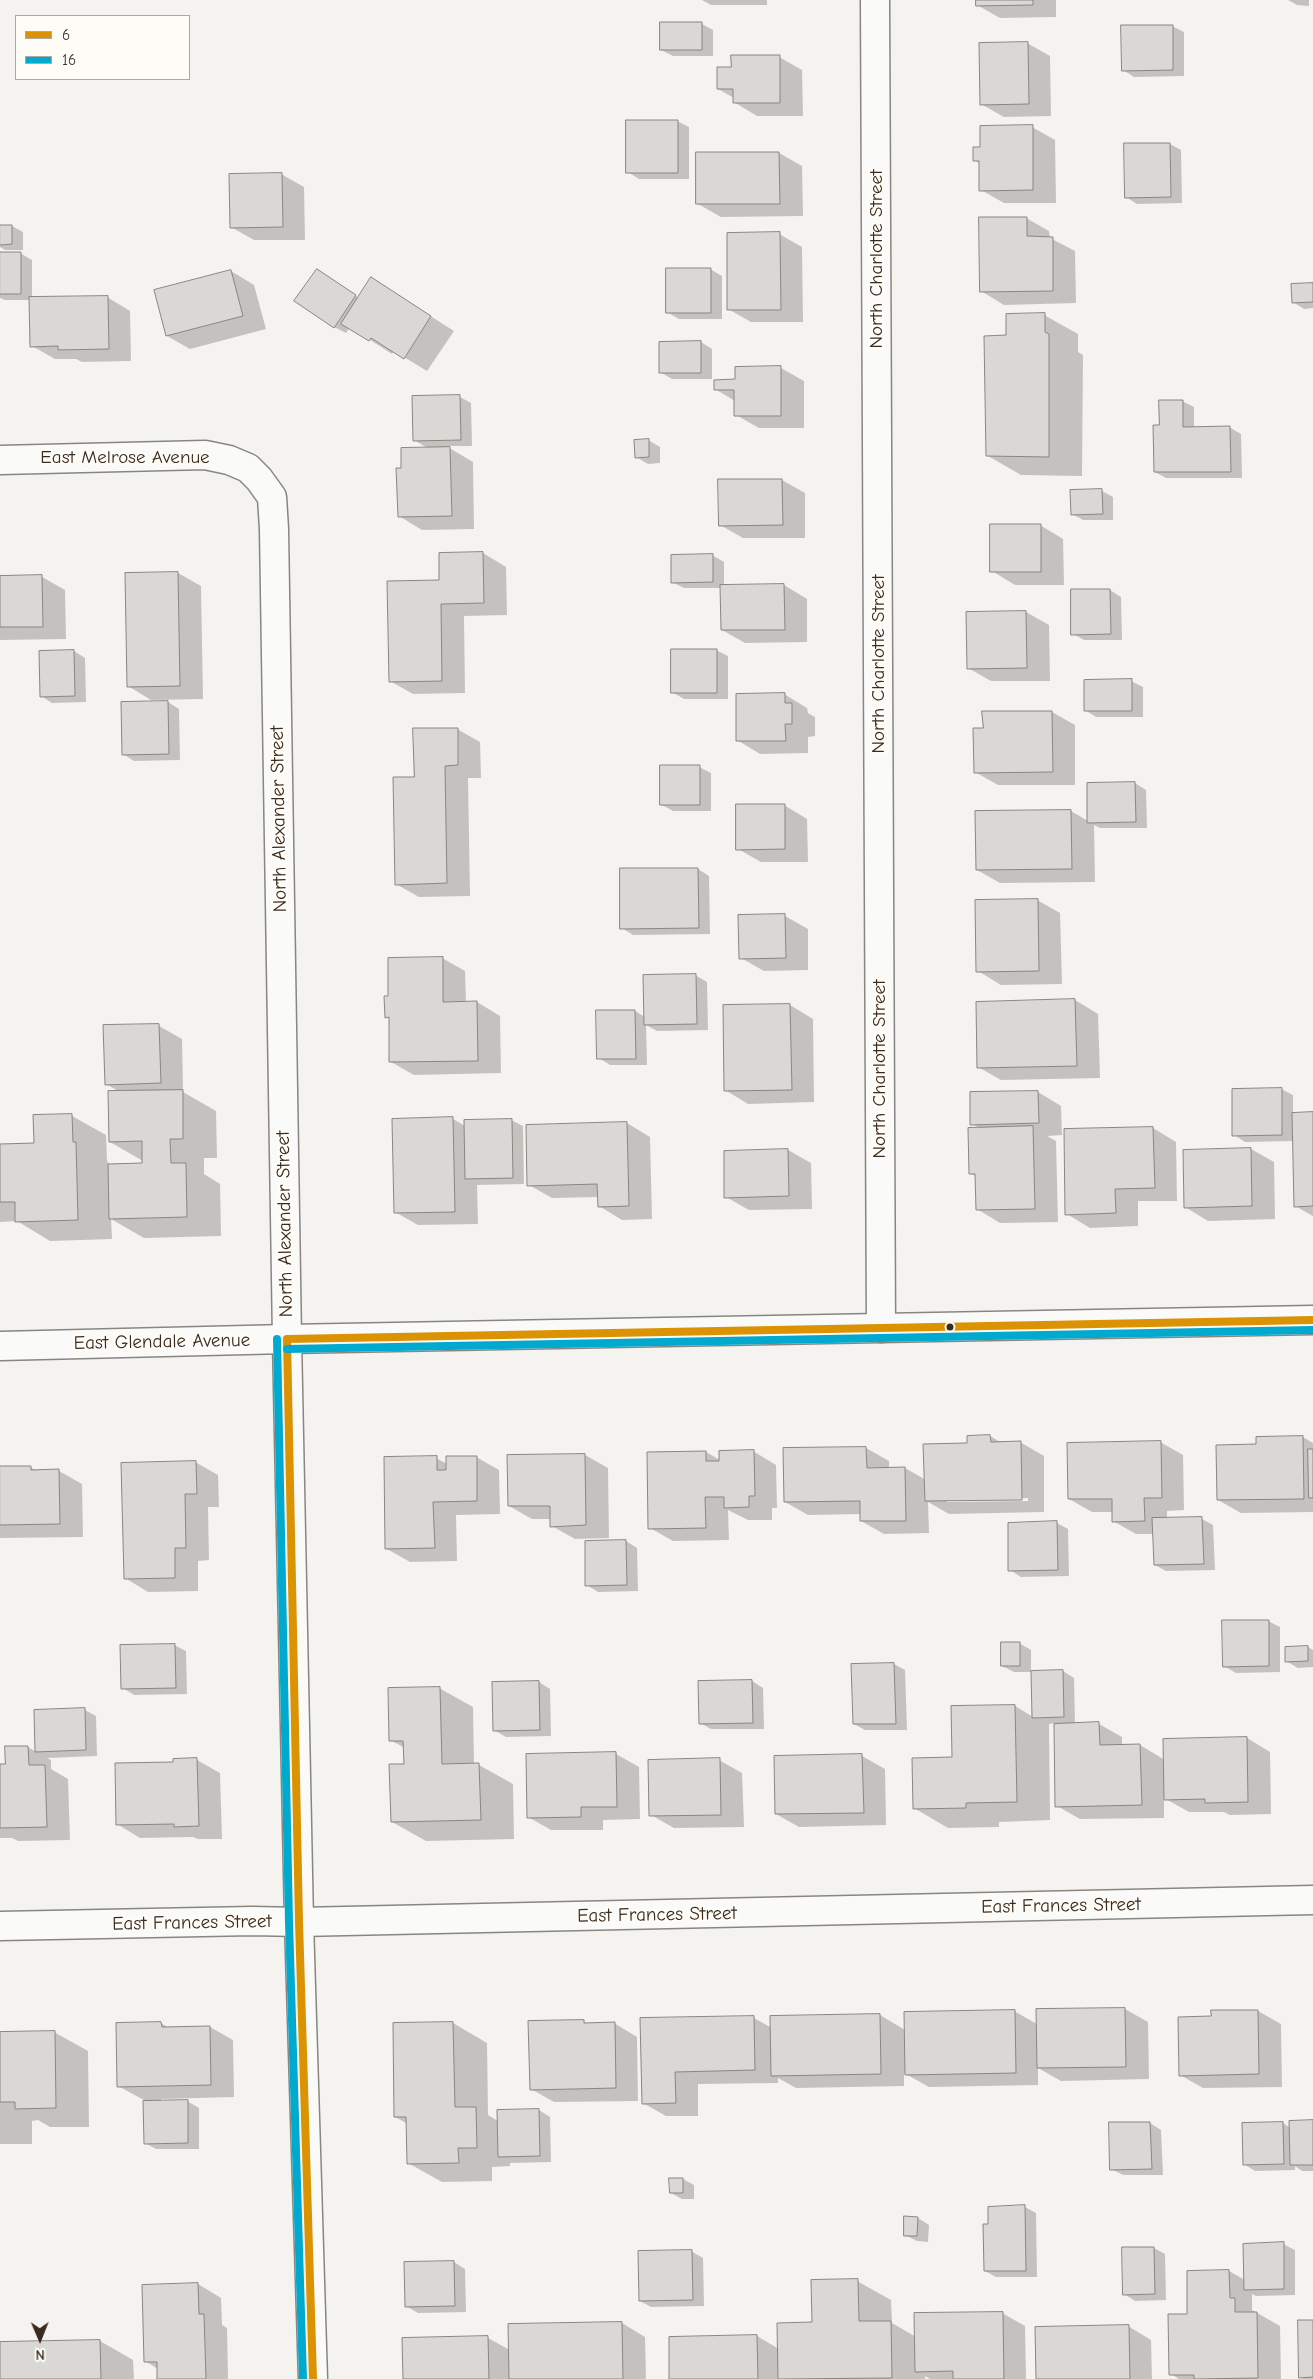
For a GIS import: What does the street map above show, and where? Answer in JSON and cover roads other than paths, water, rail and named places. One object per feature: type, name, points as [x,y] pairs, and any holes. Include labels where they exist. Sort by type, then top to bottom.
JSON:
[{"type":"street","name":"North Charlotte Street","points":[[875,0],[880,1328]]},
{"type":"street","name":"East Melrose Avenue","points":[[0,460],[205,455],[229,460],[248,468]]},
{"type":"street","name":"North Alexander Street","points":[[248,468],[272,497],[274,529],[287,1339],[300,1922],[313,2379]]},
{"type":"street","name":"East Glendale Avenue","points":[[0,1346],[1313,1320]]},
{"type":"street","name":"East Frances Street","points":[[0,1926],[252,1921],[300,1922],[1313,1900]]}]
